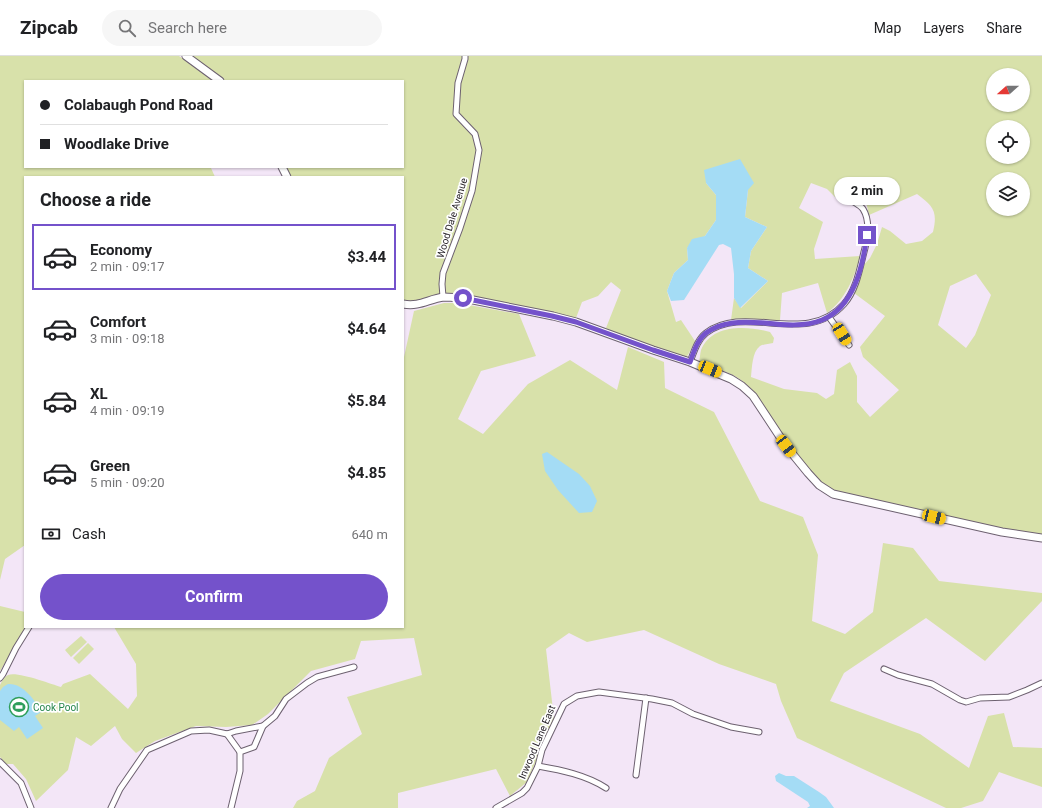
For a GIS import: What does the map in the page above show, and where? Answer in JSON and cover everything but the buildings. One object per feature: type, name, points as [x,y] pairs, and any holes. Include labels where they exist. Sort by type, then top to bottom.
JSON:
[{"type":"street","points":[[186,56],[219,80]]},
{"type":"street","name":"Wood Dale Avenue","points":[[443,297],[442,284],[444,273],[472,190],[479,150],[475,134],[456,114],[458,83],[465,56]]},
{"type":"street","points":[[690,362],[696,346],[706,334],[718,327],[746,322],[782,325],[804,324],[829,316],[845,303],[853,289],[860,270],[866,245],[868,226],[865,213],[862,208],[854,202]]},
{"type":"street","points":[[404,304],[417,305],[443,297],[463,298],[552,316],[576,322],[690,362],[731,379],[748,391],[800,465],[819,485],[833,494],[1002,532],[1042,538]]},
{"type":"street","points":[[829,316],[849,345]]},
{"type":"street","points":[[0,678],[4,674],[16,648],[28,628]]},
{"type":"street","points":[[240,752],[254,747],[263,726],[275,716],[286,699],[307,683],[317,677],[354,667]]},
{"type":"street","points":[[884,669],[898,675],[932,684],[966,702],[980,698],[1009,697],[1042,682]]},
{"type":"street","name":"Inwood Lane East","points":[[496,808],[522,793],[527,788],[538,766],[542,750],[564,704],[577,696],[599,692],[672,703],[692,714],[730,726],[759,732]]},
{"type":"street","points":[[636,775],[646,698]]},
{"type":"street","points":[[111,808],[120,789],[147,750],[192,731],[209,730],[227,734],[263,726]]},
{"type":"street","points":[[227,734],[240,752],[240,771],[231,808]]},
{"type":"street","points":[[0,762],[21,783],[31,808]]},
{"type":"street","points":[[538,766],[559,770],[596,781],[606,788]]},
{"type":"green space","points":[[0,56],[179,56],[214,80],[24,80],[24,168],[211,168],[215,176],[24,176],[24,546],[5,559],[0,580]]},
{"type":"green space","points":[[191,56],[1042,56],[1042,535],[979,525],[914,508],[862,499],[839,493],[829,488],[813,476],[799,459],[748,386],[738,378],[724,371],[699,362],[701,350],[706,341],[713,335],[722,331],[751,328],[770,332],[774,338],[773,343],[760,346],[755,352],[751,377],[784,389],[817,393],[826,399],[834,394],[837,370],[850,362],[857,376],[857,402],[870,417],[899,390],[863,357],[860,347],[885,316],[854,293],[859,282],[863,266],[870,258],[877,244],[882,227],[890,231],[906,244],[922,241],[933,232],[935,219],[933,210],[927,202],[917,194],[869,215],[864,198],[856,191],[841,198],[835,197],[827,189],[811,183],[799,208],[823,222],[814,249],[815,259],[860,256],[855,272],[844,295],[827,313],[818,283],[782,293],[780,320],[731,320],[734,298],[741,308],[768,281],[748,268],[751,251],[767,227],[745,217],[748,190],[706,183],[716,195],[716,220],[705,236],[687,248],[688,260],[674,273],[667,291],[676,322],[681,320],[695,341],[685,358],[626,338],[606,328],[621,290],[611,282],[598,296],[582,302],[576,318],[448,293],[416,303],[404,301],[404,176],[290,176],[286,168],[404,168],[404,80],[223,80]],"holes":[[[976,274],[991,295],[975,335],[966,348],[938,325],[950,286]]]},
{"type":"green space","points":[[444,303],[458,303],[519,314],[536,356],[481,371],[458,419],[483,434],[528,384],[570,360],[617,390],[628,347],[664,362],[665,388],[714,412],[760,501],[803,517],[818,555],[812,621],[845,634],[873,612],[883,543],[913,548],[939,581],[1042,593],[1042,601],[985,661],[926,618],[844,673],[830,701],[920,734],[969,768],[988,716],[1004,713],[1013,747],[1042,748],[1042,787],[999,772],[983,801],[961,808],[946,808],[797,738],[781,701],[776,684],[719,664],[644,630],[587,642],[569,633],[546,649],[554,719],[527,782],[510,796],[496,769],[398,793],[398,808],[293,808],[297,801],[315,791],[329,758],[362,734],[347,697],[422,675],[414,638],[361,641],[355,659],[311,671],[268,714],[252,725],[226,727],[196,726],[155,741],[136,753],[122,739],[115,726],[91,746],[76,737],[68,770],[36,801],[26,779],[13,764],[6,764],[0,757],[0,685],[4,678],[8,675],[12,674],[26,676],[61,687],[63,684],[90,674],[128,709],[137,696],[136,664],[115,628],[404,628],[404,357],[414,311]]},
{"type":"green space","points":[[0,606],[24,612],[24,628],[26,628],[0,671]]},
{"type":"green space","points":[[81,636],[87,642],[71,657],[65,650]]},
{"type":"green space","points":[[88,643],[94,649],[79,664],[73,658]]},
{"type":"water","points":[[740,159],[754,183],[748,190],[745,217],[767,227],[751,251],[748,268],[768,281],[740,308],[734,298],[734,274],[731,248],[723,244],[719,245],[684,300],[671,301],[667,291],[674,273],[688,260],[687,248],[692,239],[705,236],[716,220],[716,195],[706,183],[704,170]]},
{"type":"water","points":[[547,452],[579,474],[590,486],[597,501],[592,512],[579,513],[558,490],[545,471],[542,454]]},
{"type":"water","name":"Cook Pool","points":[[8,684],[19,686],[28,693],[41,712],[35,716],[43,728],[27,739],[19,727],[14,731],[0,720],[0,691]]},
{"type":"water","points":[[779,773],[786,776],[794,776],[826,797],[834,808],[807,808],[810,806],[808,802],[776,781],[775,776]]},
{"type":"place","name":"Cook Pool","points":[[19,707]]},
{"type":"route","points":[[463,298],[576,322],[690,362],[696,346],[706,334],[718,327],[746,322],[782,325],[804,324],[820,320],[837,311],[845,303],[853,289],[860,270],[867,235]]}]
